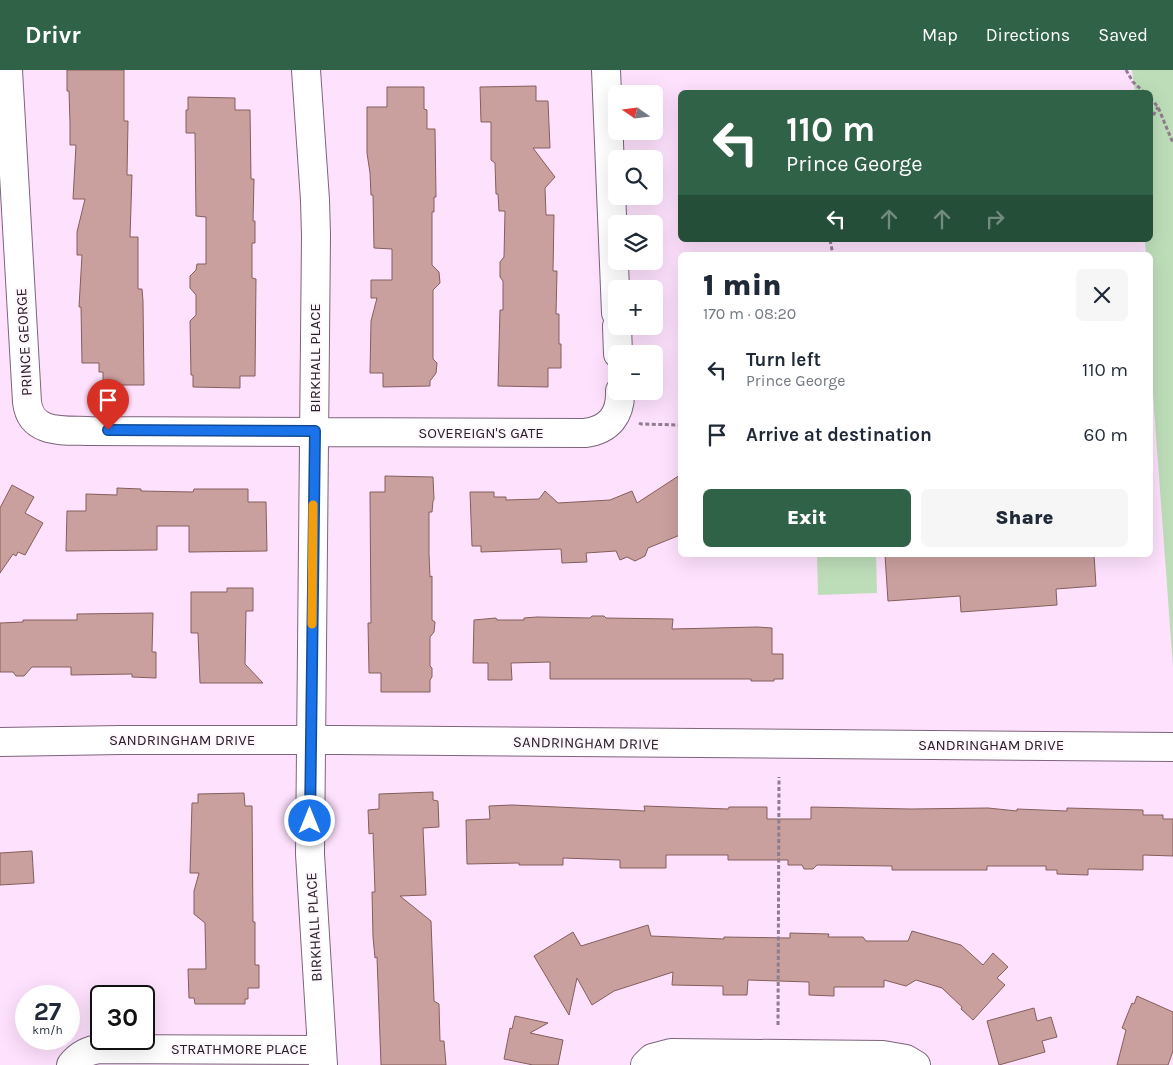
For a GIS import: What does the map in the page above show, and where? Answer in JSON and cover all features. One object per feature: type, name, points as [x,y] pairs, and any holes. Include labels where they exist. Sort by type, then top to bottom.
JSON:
[{"type":"street","name":"PRINCE GEORGE","points":[[8,70],[27,399],[30,412],[34,418],[40,425],[51,430],[315,431]]},
{"type":"street","name":"BIRKHALL PLACE","points":[[306,70],[315,200],[315,431],[310,854],[322,1057]]},
{"type":"street","points":[[606,70],[615,280]]},
{"type":"street","name":"SOVEREIGN'S GATE","points":[[315,431],[586,433],[609,425],[616,415],[619,400]]},
{"type":"street","name":"SANDRINGHAM DRIVE","points":[[0,742],[310,740],[1173,747]]},
{"type":"street","name":"STRATHMORE PLACE","points":[[71,1065],[82,1054],[100,1049],[322,1057]]},
{"type":"street","points":[[645,1065],[652,1058],[671,1053],[883,1055],[906,1059],[916,1065]]},
{"type":"path","points":[[1126,70],[1142,90]]},
{"type":"path","points":[[1153,101],[1158,106],[1173,143]]},
{"type":"path","points":[[1153,115],[1158,106]]},
{"type":"path","points":[[622,400],[641,424],[678,425]]},
{"type":"path","points":[[778,1025],[779,777]]},
{"type":"green space","points":[[1132,70],[1173,70],[1173,667],[1153,395],[1153,252],[1146,252],[1145,242],[1153,242],[1153,90],[1135,90]]},
{"type":"green space","points":[[817,557],[876,557],[877,593],[818,595]]},
{"type":"building","points":[[67,70],[124,70],[124,121],[128,121],[127,175],[132,175],[130,237],[138,237],[138,289],[142,289],[143,301],[144,385],[103,385],[103,372],[99,372],[99,363],[82,363],[81,307],[79,307],[82,255],[77,255],[77,232],[85,199],[73,199],[76,145],[70,145]]},
{"type":"building","points":[[536,86],[536,101],[548,101],[550,148],[533,148],[555,177],[545,188],[546,215],[554,215],[553,271],[557,271],[556,314],[559,314],[561,368],[548,368],[548,387],[498,386],[500,310],[503,310],[503,281],[500,277],[500,262],[504,257],[505,211],[499,211],[498,194],[496,194],[495,163],[491,160],[491,122],[481,122],[480,87]]},
{"type":"building","points":[[387,87],[424,87],[424,109],[427,110],[427,129],[435,129],[436,197],[434,197],[434,212],[432,212],[432,265],[439,272],[440,283],[433,290],[433,359],[437,363],[436,373],[430,381],[430,386],[383,387],[383,373],[370,373],[371,321],[377,298],[371,298],[371,280],[392,280],[392,249],[374,248],[373,195],[371,195],[367,153],[367,107],[387,107]]},
{"type":"building","points":[[188,97],[235,98],[235,110],[250,110],[251,179],[254,179],[253,221],[255,221],[255,243],[252,243],[252,278],[256,279],[255,376],[240,376],[240,388],[193,387],[190,321],[196,315],[196,295],[190,288],[190,276],[196,270],[197,264],[206,264],[206,217],[196,216],[195,133],[186,133]]},
{"type":"building","points":[[385,476],[433,477],[434,499],[432,512],[429,512],[429,554],[430,577],[432,576],[432,620],[435,622],[434,632],[430,637],[432,677],[430,680],[430,692],[381,692],[381,673],[369,673],[368,623],[371,623],[370,492],[385,492]]},
{"type":"building","points":[[678,476],[678,536],[648,548],[645,556],[635,561],[627,557],[620,560],[616,551],[586,553],[587,562],[562,563],[561,549],[481,552],[481,546],[472,546],[470,492],[494,492],[494,497],[506,497],[506,500],[539,499],[545,491],[558,503],[610,500],[632,491],[637,503]]},
{"type":"building","points":[[12,485],[34,497],[25,513],[43,523],[25,555],[18,552],[16,556],[13,554],[0,573],[0,508]]},
{"type":"building","points":[[117,488],[141,489],[141,491],[193,492],[194,489],[248,489],[248,502],[266,502],[267,551],[189,552],[189,526],[157,526],[157,550],[66,551],[67,511],[86,511],[86,494],[117,495]]},
{"type":"building","points":[[885,557],[1094,557],[1096,586],[1056,589],[1057,605],[961,612],[960,596],[888,601]]},
{"type":"building","points":[[227,588],[253,588],[253,611],[246,611],[245,664],[263,683],[200,683],[198,633],[191,633],[191,592],[227,592]]},
{"type":"building","points":[[153,613],[152,652],[156,652],[156,678],[132,677],[132,674],[71,675],[71,667],[32,667],[24,676],[16,676],[13,672],[0,672],[0,623],[23,622],[23,620],[77,620],[77,614]]},
{"type":"building","points":[[592,616],[673,619],[672,629],[772,628],[772,654],[783,654],[783,679],[751,681],[751,679],[550,679],[550,662],[511,663],[512,680],[488,680],[488,663],[473,663],[474,620],[496,618],[497,620],[524,620],[524,618],[537,617],[590,618]]},
{"type":"building","points":[[433,792],[433,800],[438,801],[439,827],[423,828],[426,895],[400,896],[431,921],[434,1001],[439,1004],[440,1041],[444,1041],[446,1065],[381,1065],[377,957],[375,958],[373,937],[372,892],[375,892],[373,833],[369,834],[368,810],[379,809],[379,794]]},
{"type":"building","points":[[244,793],[245,806],[252,806],[253,922],[255,922],[255,965],[259,965],[259,988],[248,988],[248,999],[245,999],[245,1004],[195,1004],[194,998],[189,998],[188,969],[206,969],[205,923],[194,914],[194,891],[199,873],[190,873],[192,803],[198,803],[198,794]]},
{"type":"building","points":[[512,805],[645,811],[644,806],[728,809],[729,807],[767,807],[767,819],[811,819],[811,807],[988,808],[1017,811],[1017,809],[1067,811],[1067,808],[1143,810],[1143,815],[1163,815],[1163,819],[1173,819],[1173,856],[1143,855],[1143,870],[1088,869],[1088,875],[1057,874],[1057,870],[1046,870],[1046,866],[987,866],[987,870],[892,870],[892,866],[817,865],[813,869],[804,869],[802,865],[788,865],[788,860],[728,860],[728,855],[666,855],[666,868],[620,868],[620,860],[563,858],[563,865],[519,865],[519,863],[467,864],[466,820],[490,819],[489,806]]},
{"type":"building","points":[[32,851],[34,883],[0,885],[0,853]]},
{"type":"building","points":[[648,925],[651,936],[724,939],[724,937],[790,938],[790,933],[829,934],[828,937],[863,937],[866,941],[908,941],[912,931],[961,945],[983,965],[993,953],[1008,967],[997,978],[1005,985],[973,1020],[942,988],[916,980],[906,986],[884,980],[884,987],[834,987],[834,996],[809,995],[809,982],[748,980],[747,995],[723,995],[723,986],[672,985],[673,972],[614,991],[592,1005],[577,978],[569,1015],[534,956],[573,932],[581,946]]},
{"type":"building","points":[[1137,996],[1173,1012],[1173,1051],[1168,1065],[1117,1065],[1126,1030],[1122,1028],[1132,1003],[1134,1004]]},
{"type":"building","points":[[1034,1008],[1037,1021],[1051,1017],[1057,1037],[1042,1041],[1045,1052],[999,1065],[987,1021]]},
{"type":"building","points":[[515,1016],[548,1023],[530,1033],[563,1040],[558,1065],[533,1065],[504,1059],[510,1028],[512,1029]]},
{"type":"slow traffic","points":[[312,624],[313,505]]},
{"type":"route","points":[[108,430],[315,431],[310,821]]}]
